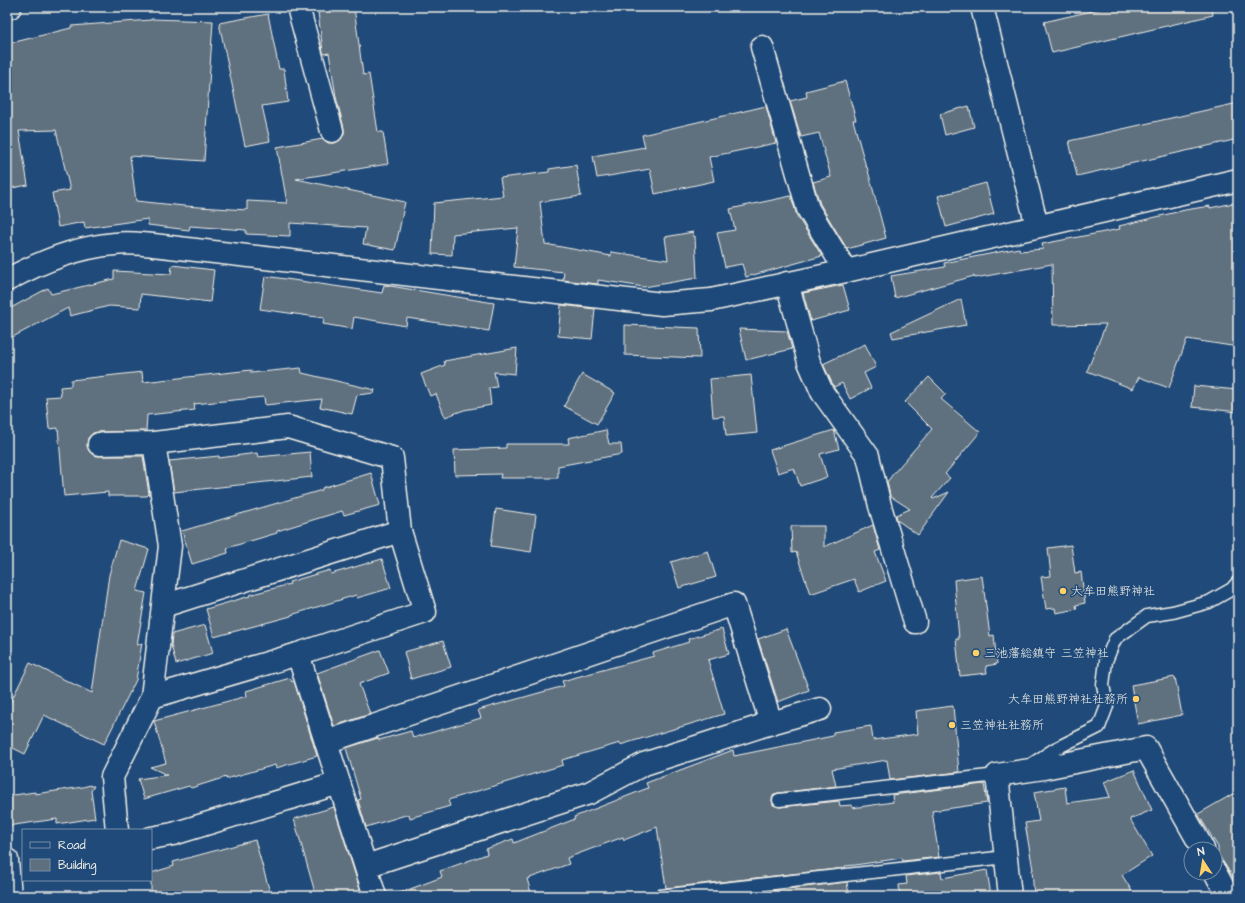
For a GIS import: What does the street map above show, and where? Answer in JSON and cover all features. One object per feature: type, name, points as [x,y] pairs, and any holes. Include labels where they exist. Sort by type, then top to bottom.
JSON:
[{"type":"street","points":[[298,7],[332,131]]},
{"type":"street","points":[[982,7],[1037,226]]},
{"type":"street","points":[[762,47],[808,209],[846,271]]},
{"type":"street","points":[[7,280],[25,270],[71,252],[116,244],[153,244],[662,304],[711,300],[787,284],[1238,180]]},
{"type":"street","points":[[787,284],[808,362],[822,392],[868,456],[880,506],[915,622]]},
{"type":"street","points":[[99,444],[154,443],[288,427],[392,458],[400,531],[425,612],[298,654],[152,697]]},
{"type":"street","points":[[117,829],[112,777],[152,697],[170,546],[154,443]]},
{"type":"street","points":[[163,606],[400,531]]},
{"type":"street","points":[[326,742],[734,604],[771,723]]},
{"type":"street","points":[[298,654],[375,896]]},
{"type":"street","points":[[366,866],[589,793],[644,764],[771,723],[820,709]]},
{"type":"street","points":[[1010,896],[997,775],[1044,768],[1146,748],[1198,841]]},
{"type":"street","points":[[152,838],[174,834],[339,783]]},
{"type":"street","points":[[7,853],[22,852]]},
{"type":"street","points":[[7,860],[10,896]]},
{"type":"street","points":[[1220,881],[1228,896]]},
{"type":"lane","points":[[1020,771],[1055,749],[1099,728],[1107,706],[1102,685],[1106,661],[1115,639],[1147,616],[1173,612],[1209,602],[1232,589],[1238,582]]},
{"type":"lane","points":[[778,800],[997,775]]},
{"type":"lane","points":[[660,896],[1006,857]]},
{"type":"building","points":[[354,7],[363,75],[369,74],[378,132],[383,132],[388,164],[296,179],[405,202],[395,250],[363,244],[366,228],[290,223],[290,236],[246,234],[246,230],[190,226],[189,230],[148,225],[148,219],[85,228],[84,222],[58,227],[52,193],[70,190],[56,130],[19,131],[28,185],[7,189],[7,44],[71,28],[71,26],[151,19],[213,21],[204,161],[130,156],[136,201],[247,210],[247,201],[287,203],[277,147],[323,139],[328,143],[335,143],[341,139],[344,134],[329,53],[324,54],[323,52],[318,12]]},
{"type":"building","points":[[1109,7],[1212,7],[1213,15],[1052,53],[1044,22]]},
{"type":"building","points":[[268,14],[279,69],[284,69],[288,102],[262,106],[270,141],[245,146],[219,23]]},
{"type":"building","points":[[845,81],[856,120],[853,120],[886,238],[847,249],[820,204],[813,182],[831,177],[819,133],[801,137],[790,101],[807,97],[806,91]]},
{"type":"building","points":[[1238,103],[1238,139],[1077,176],[1069,141]]},
{"type":"building","points":[[766,106],[776,143],[709,157],[714,181],[655,194],[650,169],[597,178],[593,156],[645,147],[642,135]]},
{"type":"building","points":[[969,106],[974,127],[945,135],[940,114]]},
{"type":"building","points":[[576,165],[581,196],[540,202],[545,244],[611,256],[611,252],[668,260],[665,237],[693,232],[693,237],[695,236],[697,278],[644,287],[598,280],[598,284],[563,280],[564,272],[514,267],[518,228],[453,234],[452,255],[432,254],[434,203],[503,196],[500,178],[549,172],[549,169]]},
{"type":"building","points":[[986,183],[994,214],[946,227],[938,196]]},
{"type":"building","points":[[791,196],[797,216],[822,256],[746,277],[742,264],[725,267],[717,233],[735,230],[730,209]]},
{"type":"building","points":[[1238,202],[1238,347],[1187,339],[1169,388],[1139,377],[1133,389],[1087,371],[1106,324],[1053,325],[1052,264],[975,278],[974,276],[895,298],[891,276],[945,267],[944,263],[1019,248],[1020,251],[1043,249],[1042,244],[1120,229],[1119,226],[1185,210],[1210,206],[1210,208]]},
{"type":"building","points":[[172,265],[214,270],[210,302],[141,294],[140,308],[109,306],[70,316],[68,308],[7,340],[7,310],[48,288],[51,294],[114,279],[114,271],[171,274]]},
{"type":"building","points":[[265,276],[382,293],[384,285],[494,303],[489,331],[407,318],[406,326],[354,317],[352,329],[323,324],[324,318],[260,309]]},
{"type":"building","points":[[843,285],[850,310],[811,321],[803,293]]},
{"type":"building","points":[[961,299],[966,325],[893,338],[891,332]]},
{"type":"building","points":[[561,305],[595,309],[592,339],[558,336]]},
{"type":"building","points":[[625,325],[699,328],[700,358],[625,355]]},
{"type":"building","points":[[739,329],[787,331],[792,349],[746,360]]},
{"type":"building","points":[[865,344],[876,367],[864,373],[871,388],[850,399],[842,383],[834,387],[823,364]]},
{"type":"building","points":[[517,348],[515,374],[494,372],[497,387],[489,388],[491,405],[464,410],[445,417],[436,394],[430,396],[421,374],[445,365],[444,361]]},
{"type":"building","points":[[301,368],[302,373],[375,390],[374,393],[357,395],[352,414],[320,407],[322,399],[265,405],[264,397],[194,404],[195,410],[147,415],[146,431],[93,433],[88,438],[87,445],[89,451],[93,455],[143,456],[149,494],[147,496],[108,496],[108,492],[64,496],[58,428],[49,429],[46,397],[61,396],[60,387],[71,386],[71,380],[142,372],[143,382],[251,370],[251,373]]},
{"type":"building","points":[[582,374],[615,393],[597,424],[564,406]]},
{"type":"building","points":[[751,375],[757,433],[726,436],[724,416],[713,417],[710,379]]},
{"type":"building","points":[[929,377],[946,394],[941,399],[980,432],[945,474],[950,478],[932,498],[933,499],[949,492],[918,535],[897,520],[896,515],[910,509],[890,496],[887,482],[932,429],[905,402]]},
{"type":"building","points":[[1194,386],[1238,390],[1238,412],[1192,407]]},
{"type":"building","points":[[606,430],[609,444],[621,444],[622,454],[558,466],[558,478],[500,478],[501,474],[455,475],[454,450],[506,448],[506,444],[569,444],[568,438]]},
{"type":"building","points":[[834,430],[839,449],[820,454],[827,477],[800,486],[794,468],[778,473],[770,450]]},
{"type":"building","points":[[310,452],[312,477],[174,492],[169,461],[219,456],[219,458],[257,453],[258,457]]},
{"type":"building","points":[[371,473],[380,505],[344,515],[342,511],[277,531],[277,533],[227,548],[228,553],[192,564],[182,531],[322,490],[322,488]]},
{"type":"building","points":[[496,509],[536,515],[531,552],[491,546]]},
{"type":"building","points":[[873,525],[880,550],[875,552],[886,581],[859,592],[854,579],[810,594],[796,552],[792,553],[791,526],[824,526],[824,547]]},
{"type":"building","points":[[119,540],[149,549],[137,591],[146,593],[137,645],[142,643],[136,680],[104,744],[44,715],[25,754],[7,745],[7,709],[30,663],[92,693],[109,575]]},
{"type":"building","points":[[1071,545],[1075,573],[1081,572],[1085,603],[1076,605],[1077,609],[1056,613],[1055,608],[1046,609],[1041,577],[1051,576],[1048,548]]},
{"type":"building","points":[[708,551],[716,577],[679,588],[671,562]]},
{"type":"building","points":[[382,559],[391,588],[357,598],[356,595],[291,616],[214,637],[206,609],[290,584],[289,582],[330,570],[331,574]]},
{"type":"building","points":[[982,576],[990,636],[994,635],[997,664],[986,666],[987,673],[960,676],[956,639],[959,639],[954,580]]},
{"type":"building","points":[[205,625],[213,653],[176,664],[171,645],[172,634]]},
{"type":"building","points":[[722,629],[729,654],[708,660],[724,714],[620,745],[620,743],[562,760],[563,765],[448,800],[450,806],[410,818],[409,814],[366,827],[358,800],[361,799],[346,748],[378,738],[379,740],[411,731],[413,738],[481,718],[478,710],[564,686],[562,681],[654,656],[653,653],[689,642],[688,639]]},
{"type":"building","points":[[786,629],[809,690],[778,702],[758,639]]},
{"type":"building","points":[[443,641],[451,667],[411,679],[404,652]]},
{"type":"building","points":[[380,650],[389,673],[359,684],[370,714],[334,726],[317,673]]},
{"type":"building","points":[[1175,677],[1182,715],[1138,724],[1131,685]]},
{"type":"building","points":[[290,678],[292,682],[294,681],[317,756],[276,768],[275,765],[226,779],[226,777],[191,788],[189,786],[144,799],[138,779],[167,775],[150,767],[166,763],[154,721],[247,696],[246,691]]},
{"type":"building","points":[[953,706],[959,772],[890,780],[887,760],[832,769],[836,786],[778,793],[774,794],[772,800],[773,805],[780,807],[839,801],[840,806],[852,805],[852,808],[893,802],[892,795],[984,784],[987,803],[932,811],[939,857],[903,861],[902,858],[845,866],[845,868],[666,888],[657,827],[624,840],[623,837],[567,858],[569,864],[527,879],[532,896],[397,896],[397,894],[442,877],[440,871],[487,854],[486,849],[513,839],[514,843],[575,819],[574,817],[648,788],[646,783],[733,750],[734,756],[833,736],[833,732],[871,726],[873,740],[918,734],[916,711]]},
{"type":"building","points":[[1134,770],[1152,810],[1130,819],[1152,856],[1122,875],[1135,896],[1034,896],[1033,870],[1025,823],[1039,821],[1034,792],[1065,787],[1067,803],[1110,797],[1104,782]]},
{"type":"building","points":[[90,785],[94,786],[91,791],[95,818],[57,824],[57,819],[7,826],[7,796],[35,792],[35,794]]},
{"type":"building","points":[[1238,791],[1238,885],[1223,862],[1223,841],[1214,841],[1198,814]]},
{"type":"building","points":[[334,807],[362,896],[316,896],[294,819]]},
{"type":"building","points":[[255,840],[271,896],[151,896],[152,873],[174,866],[173,862]]},
{"type":"building","points":[[987,870],[991,896],[900,896],[899,885],[907,884],[906,876],[941,872],[942,878]]},
{"type":"building","points":[[847,882],[849,896],[727,896]]},
{"type":"place","name":"大牟田熊野神社","points":[[1063,591]]},
{"type":"place","name":"三池藩総鎮守 三笠神社","points":[[976,653]]},
{"type":"place","name":"大牟田熊野神社社務所","points":[[1136,699]]},
{"type":"place","name":"三笠神社社務所","points":[[952,725]]}]
